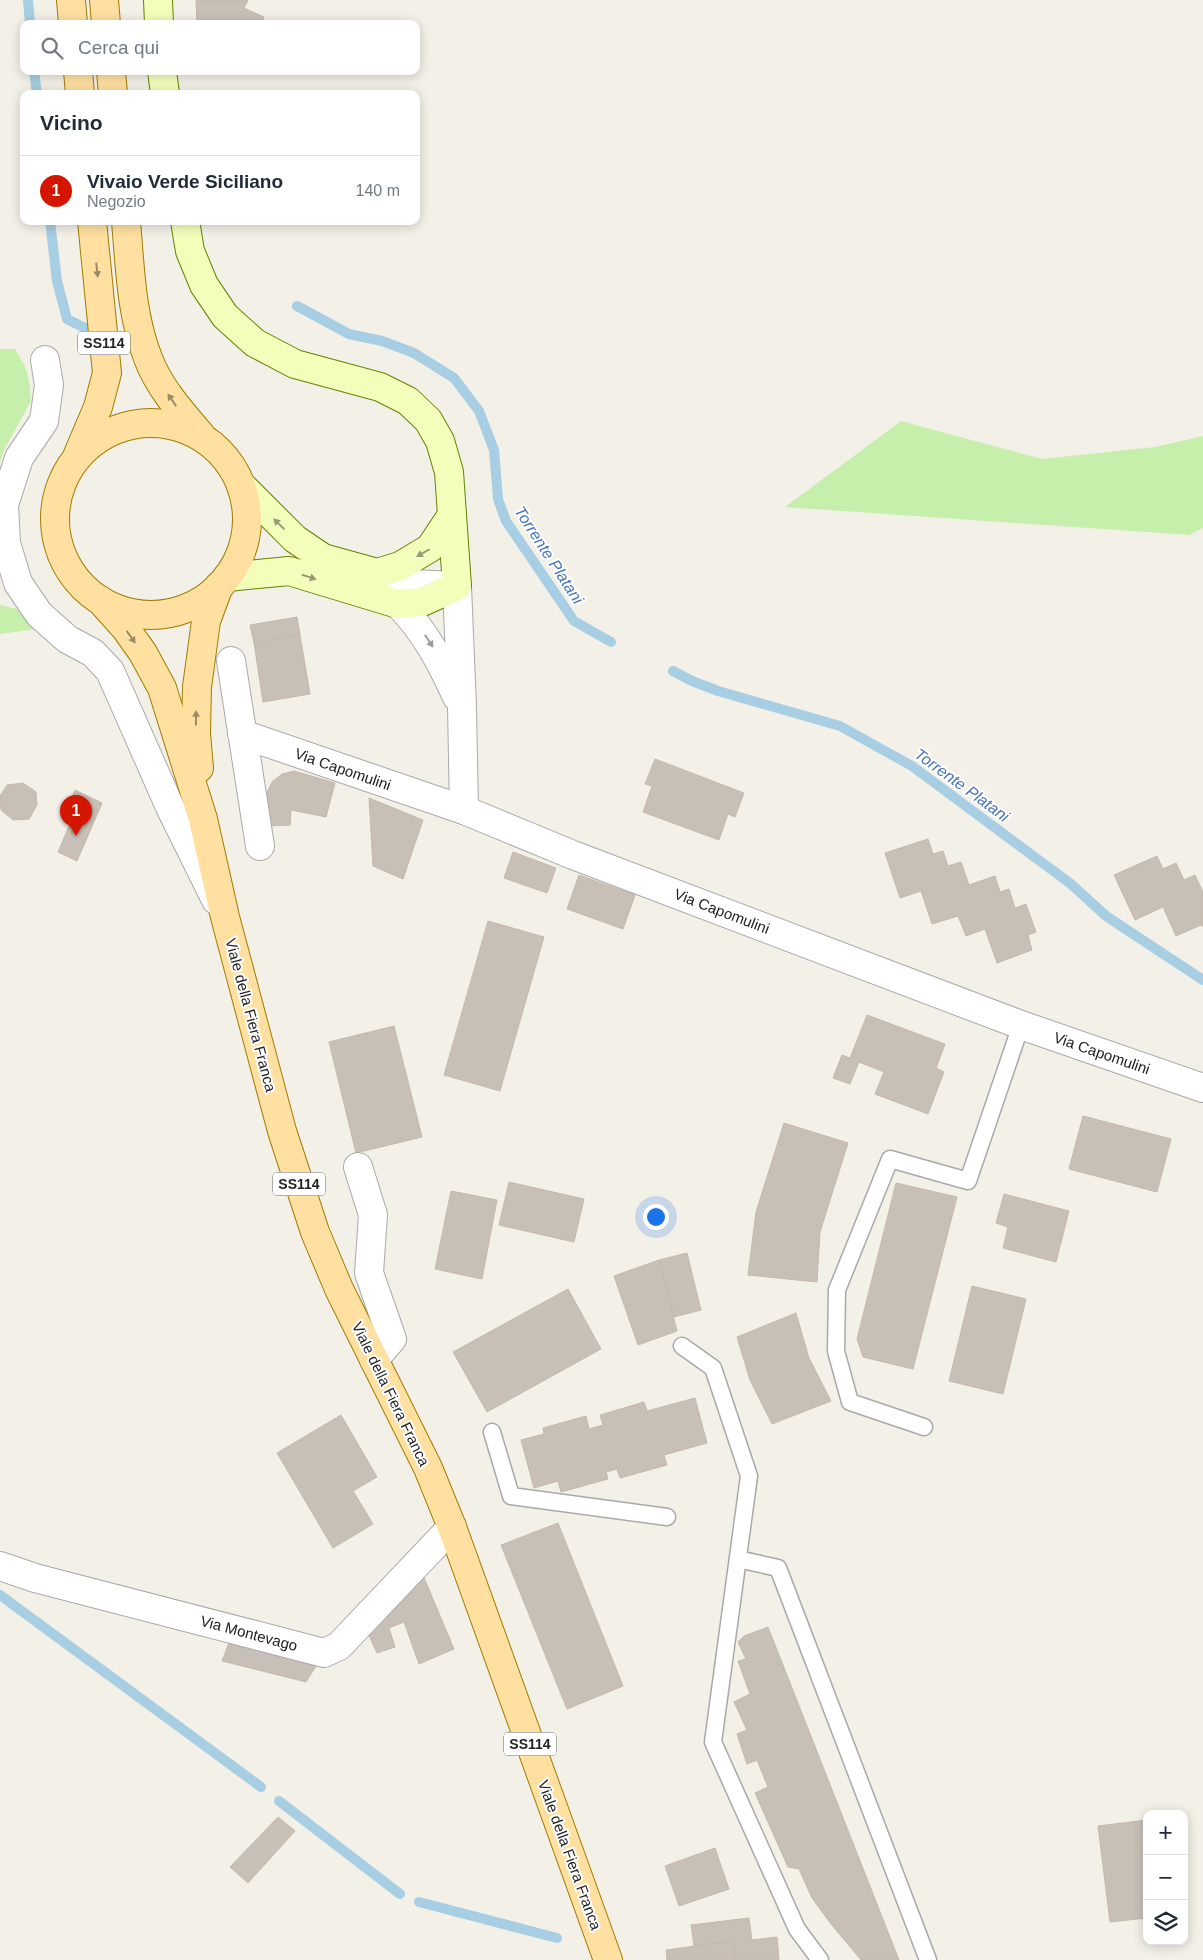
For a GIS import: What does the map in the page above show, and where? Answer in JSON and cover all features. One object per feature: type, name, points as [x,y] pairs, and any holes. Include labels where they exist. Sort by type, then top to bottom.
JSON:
[{"type":"main road","points":[[71,0],[73,20]]},
{"type":"main road","points":[[104,0],[106,20]]},
{"type":"main road","points":[[158,0],[159,20]]},
{"type":"main road","points":[[78,75],[80,90]]},
{"type":"main road","points":[[111,75],[113,90]]},
{"type":"main road","points":[[163,75],[164,90]]},
{"type":"main road","name":"SS114","points":[[76,459],[98,407],[107,373],[92,225]]},
{"type":"main road","name":"SS114","points":[[126,225],[134,306],[148,359],[172,402],[202,438]]},
{"type":"main road","points":[[100,600],[130,612],[162,614],[173,612],[202,600],[223,582],[289,571],[398,604],[422,602],[457,586],[449,472],[440,440],[428,420],[408,401],[380,387],[295,364],[255,343],[225,316],[204,285],[190,251],[187,225]]},
{"type":"main road","points":[[203,819],[162,688],[143,653],[126,629],[100,600],[83,587],[69,570],[60,550],[56,530],[55,508],[64,477],[76,459],[99,438],[119,428],[140,423],[172,425],[202,438],[215,447],[226,458],[241,485],[295,539],[323,558],[377,573],[400,566],[430,548],[452,515]]},
{"type":"main road","points":[[203,819],[196,733],[197,687],[206,621],[223,582],[238,559],[245,539],[247,517],[241,485]]},
{"type":"main road","name":"Viale della Fiera Franca","points":[[203,819],[225,917],[282,1131],[315,1232],[338,1289],[428,1468],[452,1528],[608,1960]]},
{"type":"street","points":[[45,360],[49,385],[44,421],[19,458],[4,505],[6,543],[18,583],[39,614],[67,639],[93,653],[110,671],[170,808],[225,917]]},
{"type":"street","points":[[377,573],[412,584],[457,586],[464,810]]},
{"type":"street","points":[[398,604],[416,622],[438,656],[462,707]]},
{"type":"street","points":[[231,661],[260,846]]},
{"type":"street","name":"Via Capomulini","points":[[242,734],[464,810],[582,858],[1020,1025],[1203,1088]]},
{"type":"street","points":[[358,1167],[373,1216],[369,1273],[392,1338],[374,1360]]},
{"type":"street","name":"Via Montevago","points":[[0,1566],[35,1578],[324,1653],[339,1646],[452,1528]]},
{"type":"lane","points":[[924,1427],[850,1402],[836,1351],[837,1290],[890,1160],[968,1181],[1020,1025]]},
{"type":"lane","points":[[682,1346],[713,1368],[749,1476],[713,1742],[797,1929],[820,1960]]},
{"type":"lane","points":[[492,1432],[511,1496],[666,1517]]},
{"type":"lane","points":[[738,1559],[778,1568],[928,1960]]},
{"type":"green space","points":[[0,349],[15,349],[25,366],[29,380],[31,401],[4,450],[0,462]]},
{"type":"green space","points":[[901,421],[1042,459],[1155,447],[1203,436],[1203,528],[1189,535],[785,507]]},
{"type":"green space","points":[[0,605],[21,610],[37,629],[0,634]]},
{"type":"building","points":[[196,0],[248,0],[244,8],[264,17],[263,20],[197,20]]},
{"type":"building","points":[[297,617],[300,635],[254,643],[250,625]]},
{"type":"building","points":[[300,635],[310,694],[263,702],[254,643]]},
{"type":"building","points":[[655,759],[744,793],[735,817],[728,814],[719,840],[643,812],[652,786],[645,784]]},
{"type":"building","points":[[294,771],[335,783],[326,817],[291,810],[290,825],[268,826],[265,797],[272,782],[282,774]]},
{"type":"building","points":[[23,783],[36,792],[37,805],[29,819],[13,820],[1,810],[0,796],[7,785]]},
{"type":"building","points":[[75,790],[102,803],[77,861],[58,852],[72,819],[64,817]]},
{"type":"building","points":[[369,798],[423,820],[403,879],[373,866]]},
{"type":"building","points":[[928,839],[933,854],[943,851],[948,866],[961,862],[969,885],[995,876],[1000,892],[1009,889],[1015,908],[1026,904],[1036,932],[1028,935],[1032,950],[997,963],[985,929],[966,936],[958,916],[932,924],[921,891],[900,898],[885,853]]},
{"type":"building","points":[[513,852],[556,868],[547,893],[504,878]]},
{"type":"building","points":[[1157,856],[1163,869],[1176,863],[1184,880],[1195,875],[1203,892],[1203,927],[1201,925],[1176,936],[1163,907],[1135,920],[1114,875]]},
{"type":"building","points":[[579,875],[635,895],[623,929],[567,909]]},
{"type":"building","points":[[488,921],[544,937],[500,1091],[444,1075]]},
{"type":"building","points":[[867,1015],[945,1044],[936,1068],[944,1072],[928,1114],[875,1094],[884,1072],[859,1062],[850,1084],[833,1078],[842,1055],[850,1058]]},
{"type":"building","points":[[394,1026],[422,1137],[356,1153],[329,1042]]},
{"type":"building","points":[[1083,1116],[1171,1139],[1157,1192],[1069,1169]]},
{"type":"building","points":[[784,1123],[848,1143],[820,1232],[817,1282],[748,1275],[756,1212]]},
{"type":"building","points":[[509,1182],[584,1199],[574,1242],[499,1225]]},
{"type":"building","points":[[896,1183],[957,1197],[913,1369],[863,1357],[857,1339]]},
{"type":"building","points":[[451,1191],[497,1200],[482,1279],[435,1269]]},
{"type":"building","points":[[1004,1194],[1069,1211],[1056,1262],[1003,1248],[1008,1227],[996,1223]]},
{"type":"building","points":[[687,1253],[701,1310],[674,1317],[659,1260]]},
{"type":"building","points":[[659,1260],[677,1331],[638,1345],[614,1276]]},
{"type":"building","points":[[972,1286],[1026,1299],[1003,1394],[949,1381]]},
{"type":"building","points":[[568,1289],[601,1349],[487,1412],[453,1352]]},
{"type":"building","points":[[796,1313],[809,1358],[831,1401],[772,1424],[750,1380],[737,1337]]},
{"type":"building","points":[[695,1398],[707,1443],[664,1455],[667,1465],[620,1478],[617,1469],[606,1472],[608,1479],[561,1492],[558,1481],[534,1488],[521,1440],[544,1434],[543,1428],[586,1416],[589,1429],[603,1425],[600,1415],[644,1402],[647,1411]]},
{"type":"building","points":[[341,1415],[377,1477],[353,1491],[373,1524],[333,1548],[277,1453]]},
{"type":"building","points":[[558,1523],[623,1686],[567,1709],[501,1545]]},
{"type":"building","points":[[422,1573],[454,1649],[419,1664],[404,1622],[389,1628],[395,1647],[377,1653],[366,1629]]},
{"type":"building","points":[[768,1627],[899,1960],[861,1960],[812,1898],[799,1869],[788,1867],[755,1793],[768,1787],[757,1760],[747,1764],[737,1734],[747,1730],[734,1702],[750,1694],[738,1661],[746,1659],[738,1642],[744,1636]]},
{"type":"building","points":[[230,1640],[318,1663],[306,1682],[222,1661]]},
{"type":"building","points":[[278,1817],[295,1831],[248,1883],[230,1867]]},
{"type":"building","points":[[1143,1820],[1143,1918],[1110,1922],[1098,1826]]},
{"type":"building","points":[[715,1848],[729,1889],[679,1906],[665,1866]]},
{"type":"building","points":[[749,1918],[752,1940],[777,1937],[779,1960],[735,1960],[733,1941],[694,1946],[691,1925]]},
{"type":"building","points":[[733,1941],[735,1960],[667,1960],[666,1950]]},
{"type":"waterway","name":"Torrente Platani","points":[[28,0],[30,20]]},
{"type":"waterway","name":"Torrente Platani","points":[[35,75],[36,90]]},
{"type":"waterway","name":"Torrente Platani","points":[[50,225],[57,281],[67,319],[87,329]]},
{"type":"waterway","name":"Torrente Platani","points":[[297,306],[349,334],[382,341],[414,353],[454,378],[479,411],[494,450],[498,499],[506,521],[574,621],[611,642]]},
{"type":"waterway","name":"Torrente Platani","points":[[673,671],[718,691],[840,726],[912,766],[1071,884],[1106,916],[1203,980]]},
{"type":"waterway","points":[[0,1595],[261,1787]]},
{"type":"waterway","points":[[279,1801],[400,1894]]},
{"type":"waterway","points":[[419,1902],[557,1938]]},
{"type":"place","name":"Vivaio Verde Siciliano","points":[[76,836]]}]
